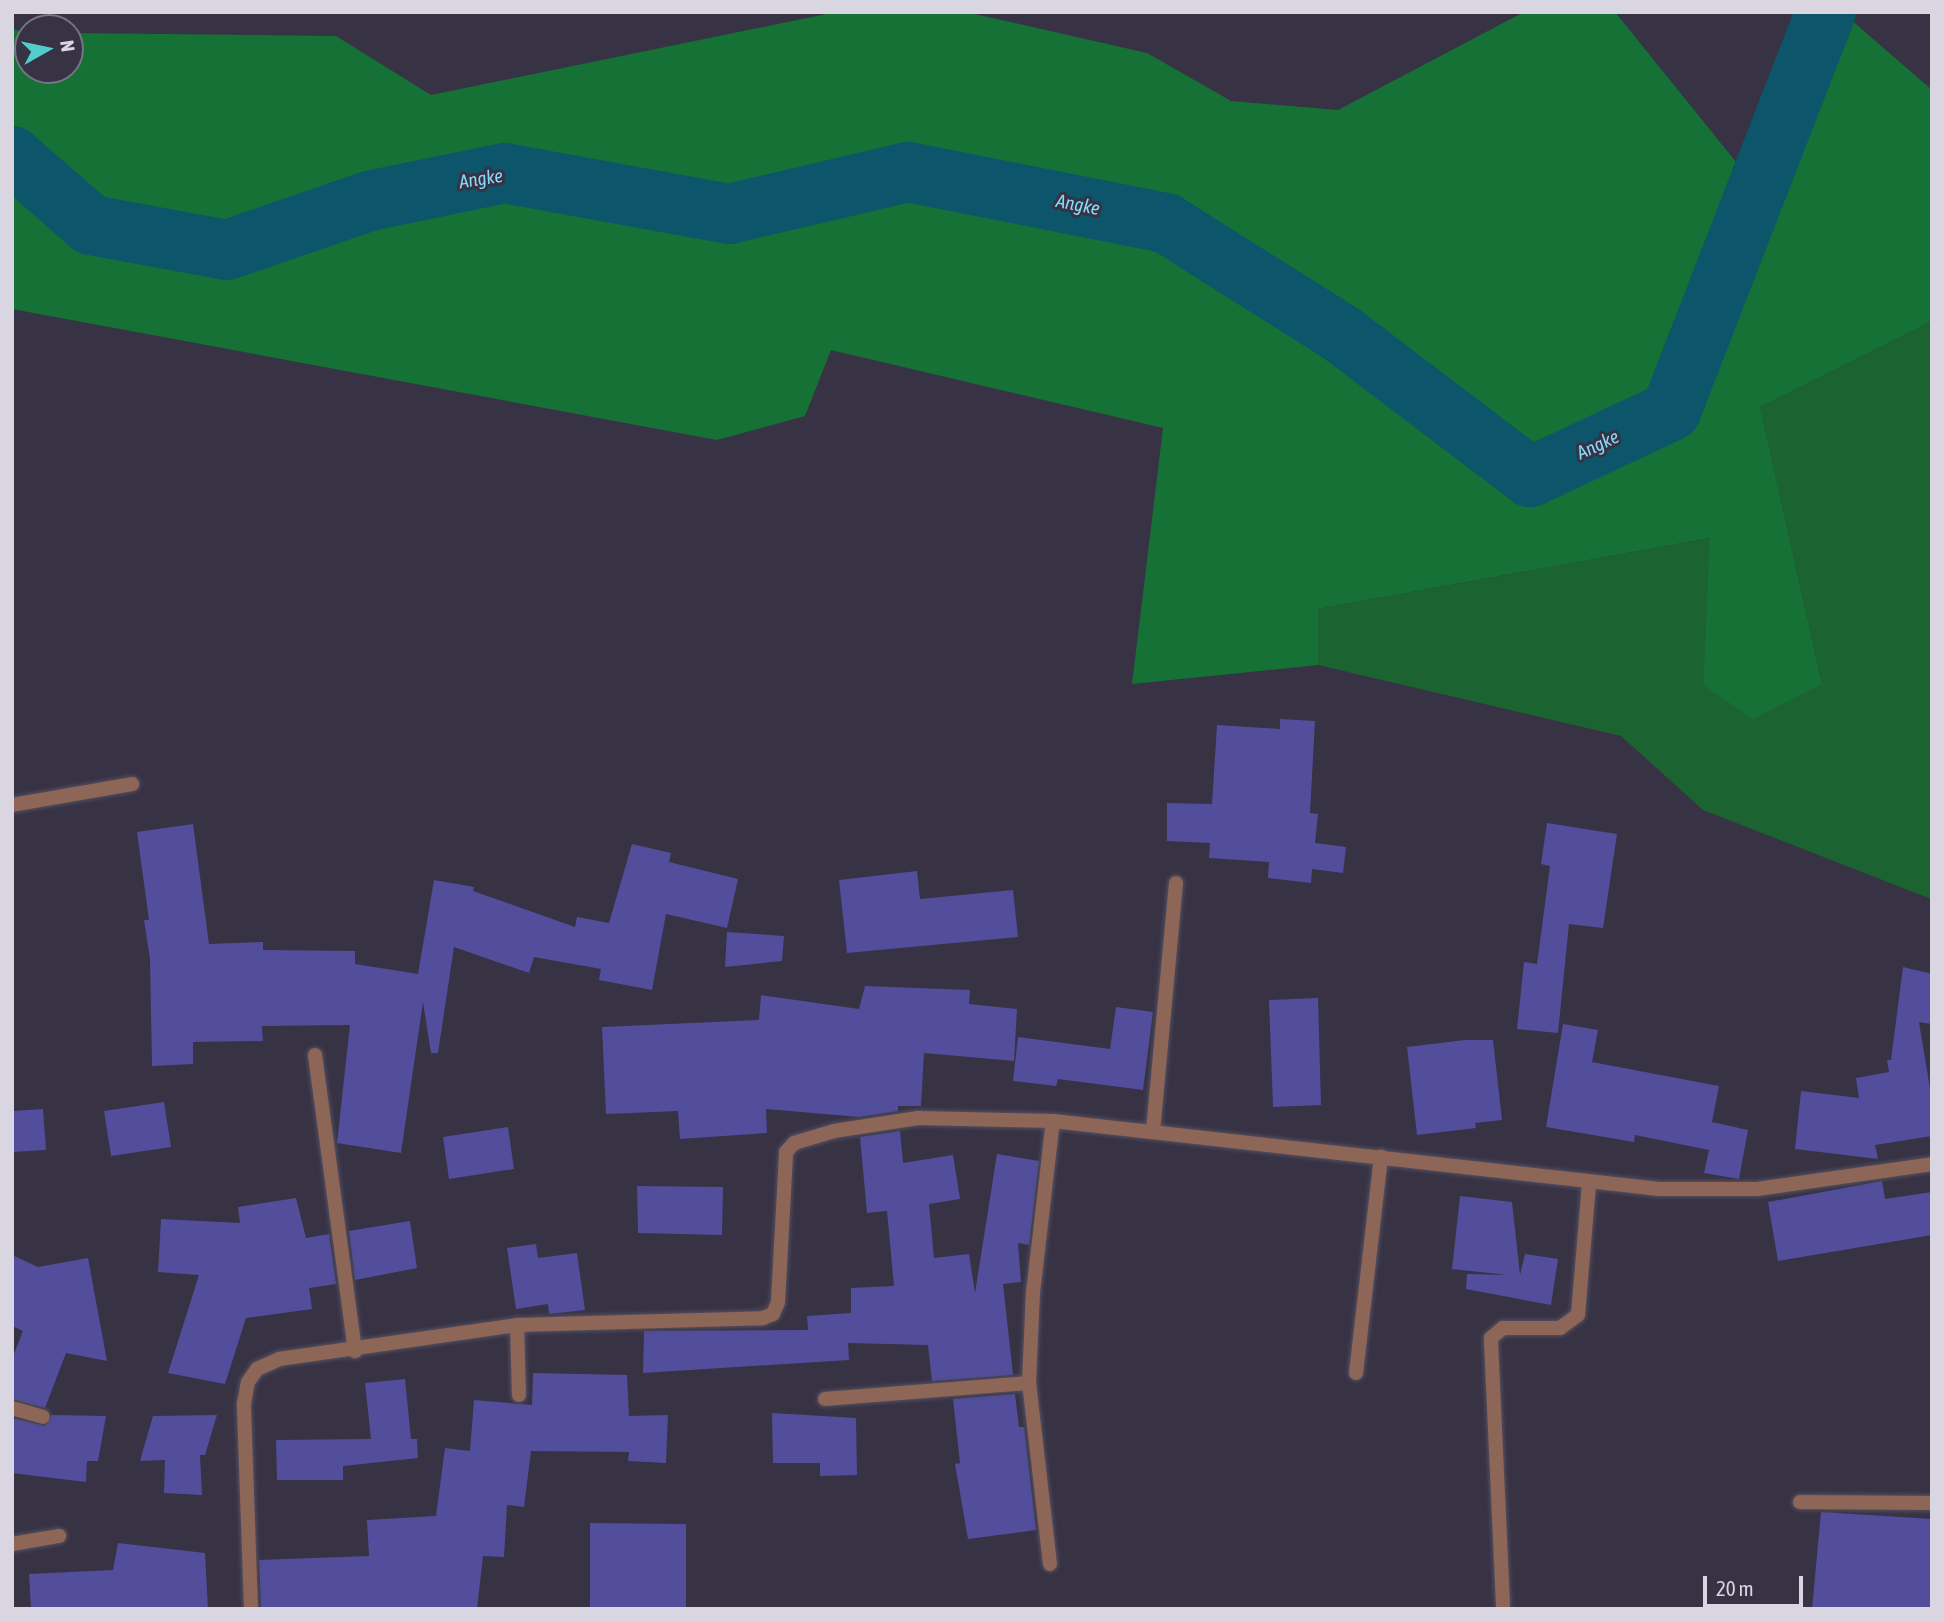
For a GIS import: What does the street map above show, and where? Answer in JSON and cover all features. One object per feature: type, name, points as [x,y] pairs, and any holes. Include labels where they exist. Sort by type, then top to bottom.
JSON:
[{"type":"street","points":[[12,805],[132,784]]},
{"type":"street","points":[[1153,1131],[1176,883]]},
{"type":"street","points":[[315,1055],[355,1350]]},
{"type":"street","points":[[251,1609],[244,1404],[248,1381],[257,1369],[279,1359],[517,1325],[763,1318],[773,1314],[778,1301],[783,1160],[794,1143],[877,1122],[918,1118],[1054,1121],[1381,1156],[1589,1185],[1758,1189],[1932,1164]]},
{"type":"street","points":[[1050,1564],[1029,1383],[1034,1283],[1054,1121]]},
{"type":"street","points":[[1356,1373],[1381,1156]]},
{"type":"street","points":[[1503,1605],[1491,1338],[1503,1328],[1560,1328],[1570,1325],[1578,1315],[1589,1185]]},
{"type":"street","points":[[517,1325],[519,1395]]},
{"type":"street","points":[[825,1399],[1029,1383]]},
{"type":"street","points":[[12,1408],[43,1417]]},
{"type":"street","points":[[1800,1502],[1932,1503]]},
{"type":"street","points":[[12,1544],[58,1536]]},
{"type":"green space","points":[[836,12],[966,12],[1147,53],[1231,101],[1338,110],[1524,12],[1615,12],[1753,183],[1825,12],[1842,12],[1932,90],[1932,321],[1760,407],[1822,684],[1753,719],[1703,685],[1710,538],[1318,609],[1318,665],[1132,684],[1163,428],[831,350],[805,416],[717,440],[12,309],[12,29],[14,84],[84,84],[84,33],[336,36],[431,95]]},
{"type":"green space","points":[[1932,321],[1931,899],[1703,810],[1621,736],[1318,665],[1318,609],[1711,538],[1703,685],[1822,684],[1760,407]]},
{"type":"building","points":[[1280,719],[1315,721],[1310,813],[1318,814],[1315,843],[1346,847],[1343,873],[1312,869],[1311,883],[1268,878],[1269,862],[1209,858],[1210,843],[1167,841],[1167,803],[1212,804],[1217,725],[1280,729]]},
{"type":"building","points":[[1547,823],[1617,834],[1603,928],[1569,924],[1558,1033],[1517,1029],[1524,962],[1537,964],[1550,866],[1541,864]]},
{"type":"building","points":[[193,824],[209,944],[263,942],[263,950],[355,951],[355,964],[418,974],[434,880],[474,887],[473,891],[575,927],[577,917],[609,923],[632,844],[671,853],[669,862],[738,879],[727,928],[666,914],[652,990],[599,980],[601,969],[534,957],[529,973],[454,947],[438,1053],[431,1053],[423,1002],[401,1153],[337,1143],[350,1025],[262,1026],[263,1041],[193,1042],[193,1064],[152,1066],[150,959],[144,920],[149,920],[137,832]]},
{"type":"building","points":[[917,871],[920,899],[1013,890],[1018,937],[847,953],[839,880]]},
{"type":"building","points":[[727,932],[784,936],[782,961],[725,967]]},
{"type":"building","points":[[1903,967],[1932,974],[1932,1024],[1919,1022],[1932,1101],[1932,1136],[1875,1145],[1878,1159],[1795,1149],[1801,1091],[1859,1098],[1856,1078],[1889,1072],[1887,1060],[1891,1060]]},
{"type":"building","points":[[865,986],[970,990],[969,1004],[1017,1009],[1014,1061],[924,1053],[921,1106],[898,1106],[898,1111],[859,1117],[766,1109],[767,1133],[680,1139],[678,1111],[606,1114],[602,1027],[759,1020],[761,995],[859,1009]]},
{"type":"building","points":[[1318,998],[1321,1105],[1273,1107],[1269,1000]]},
{"type":"building","points":[[1116,1007],[1153,1012],[1143,1090],[1058,1079],[1056,1086],[1013,1081],[1018,1037],[1110,1049]]},
{"type":"building","points":[[1563,1024],[1598,1030],[1592,1062],[1719,1086],[1712,1122],[1748,1130],[1739,1179],[1704,1173],[1709,1150],[1635,1135],[1634,1142],[1546,1127]]},
{"type":"building","points":[[1465,1040],[1493,1040],[1502,1120],[1475,1123],[1476,1128],[1417,1135],[1407,1047]]},
{"type":"building","points":[[164,1102],[171,1147],[111,1156],[104,1111]]},
{"type":"building","points":[[43,1109],[46,1150],[12,1152],[12,1111]]},
{"type":"building","points":[[508,1127],[514,1169],[449,1179],[443,1137]]},
{"type":"building","points":[[900,1131],[903,1163],[953,1155],[960,1199],[929,1204],[934,1258],[969,1254],[975,1293],[997,1154],[1039,1161],[1029,1245],[1018,1243],[1021,1282],[1003,1284],[1013,1375],[932,1381],[928,1345],[848,1343],[849,1360],[643,1373],[644,1331],[808,1330],[807,1316],[851,1313],[851,1288],[894,1286],[887,1211],[867,1213],[860,1137]]},
{"type":"building","points":[[1882,1181],[1885,1199],[1932,1192],[1932,1235],[1778,1261],[1768,1202]]},
{"type":"building","points":[[637,1186],[723,1187],[722,1235],[638,1233]]},
{"type":"building","points":[[1460,1196],[1512,1202],[1520,1275],[1525,1254],[1558,1259],[1551,1305],[1466,1289],[1467,1274],[1508,1275],[1452,1269]]},
{"type":"building","points":[[296,1198],[306,1238],[329,1234],[336,1284],[309,1288],[312,1309],[246,1318],[225,1384],[168,1373],[199,1275],[158,1272],[161,1219],[240,1223],[238,1207]]},
{"type":"building","points":[[410,1221],[417,1268],[355,1280],[349,1231]]},
{"type":"building","points":[[536,1244],[538,1258],[577,1253],[585,1310],[549,1314],[548,1304],[516,1309],[507,1248]]},
{"type":"building","points":[[12,1255],[38,1267],[88,1258],[107,1361],[66,1353],[45,1408],[12,1399],[12,1359],[23,1331],[12,1326]]},
{"type":"building","points":[[533,1373],[627,1375],[629,1416],[668,1415],[666,1463],[628,1461],[629,1452],[531,1451],[524,1507],[507,1505],[504,1557],[483,1556],[477,1609],[261,1609],[259,1560],[369,1556],[367,1520],[436,1516],[445,1448],[470,1451],[474,1400],[532,1405]]},
{"type":"building","points":[[405,1379],[411,1439],[417,1439],[418,1458],[343,1466],[343,1480],[277,1480],[276,1440],[371,1439],[365,1383]]},
{"type":"building","points":[[1015,1394],[1019,1427],[1024,1427],[1036,1530],[968,1539],[955,1464],[960,1463],[953,1399]]},
{"type":"building","points":[[772,1413],[856,1418],[857,1475],[820,1476],[820,1463],[773,1463]]},
{"type":"building","points":[[52,1415],[106,1416],[98,1461],[87,1461],[86,1482],[12,1473],[12,1418],[45,1426]]},
{"type":"building","points":[[217,1415],[205,1455],[200,1455],[202,1495],[164,1493],[165,1460],[140,1461],[153,1416]]},
{"type":"building","points":[[1821,1512],[1932,1519],[1932,1609],[1812,1609]]},
{"type":"building","points":[[590,1523],[686,1524],[686,1609],[590,1609]]},
{"type":"building","points":[[118,1543],[205,1553],[208,1609],[31,1609],[29,1574],[113,1570]]},
{"type":"waterway","name":"Angke","points":[[12,156],[91,225],[227,250],[369,201],[504,173],[729,214],[908,172],[1166,223],[1343,335],[1530,477],[1671,411],[1826,12]]}]
